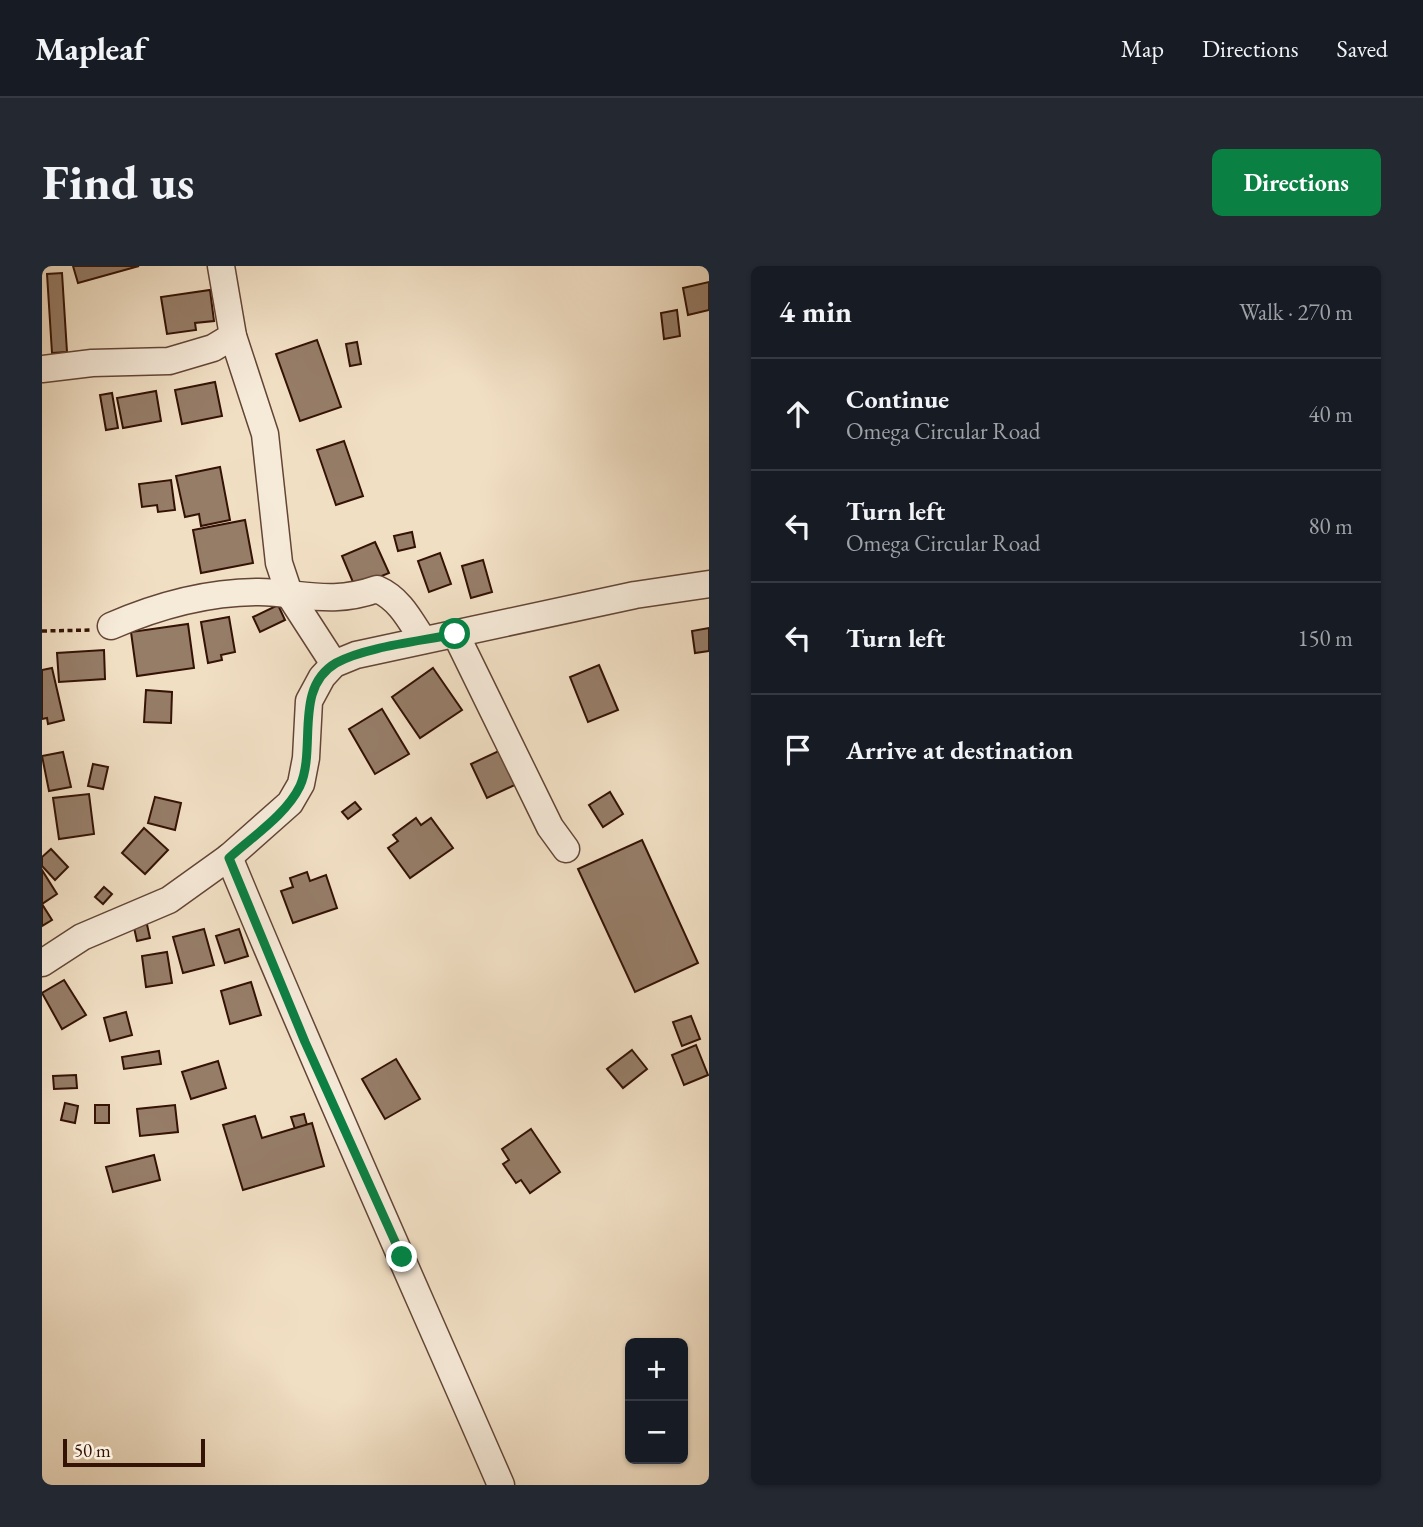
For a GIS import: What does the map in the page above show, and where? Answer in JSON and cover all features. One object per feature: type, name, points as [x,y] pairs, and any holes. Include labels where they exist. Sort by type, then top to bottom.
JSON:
[{"type":"street","points":[[221,266],[233,336],[265,434],[279,563],[290,596],[334,664]]},
{"type":"street","points":[[42,369],[92,363],[169,361],[213,348],[233,336]]},
{"type":"street","points":[[42,963],[82,937],[169,900],[229,858],[290,803],[301,784],[306,758],[309,701],[321,677],[334,664],[356,655],[424,640],[635,595],[709,584]]},
{"type":"street","points":[[111,626],[150,609],[234,593],[260,592],[328,599],[358,596],[377,589],[399,604],[424,640]]},
{"type":"street","points":[[455,634],[550,827],[566,849]]},
{"type":"street","points":[[229,858],[305,1042],[501,1485]]},
{"type":"path","points":[[42,631],[85,631],[111,626]]},
{"type":"building","points":[[73,266],[139,266],[78,283]]},
{"type":"building","points":[[62,273],[67,352],[52,353],[47,274]]},
{"type":"building","points":[[709,282],[709,310],[688,315],[683,288]]},
{"type":"building","points":[[210,290],[214,321],[195,323],[196,330],[167,334],[161,297]]},
{"type":"building","points":[[677,310],[680,336],[664,339],[661,313]]},
{"type":"building","points":[[317,340],[341,407],[300,421],[276,354]]},
{"type":"building","points":[[357,342],[361,364],[350,366],[346,344]]},
{"type":"building","points":[[215,382],[222,416],[182,424],[175,390]]},
{"type":"building","points":[[156,391],[161,421],[123,428],[117,398]]},
{"type":"building","points":[[112,393],[118,428],[106,430],[100,395]]},
{"type":"building","points":[[344,441],[363,496],[336,505],[317,450]]},
{"type":"building","points":[[220,467],[230,520],[201,526],[199,514],[185,517],[176,476]]},
{"type":"building","points":[[171,480],[175,510],[158,512],[157,505],[142,507],[139,484]]},
{"type":"building","points":[[245,520],[253,563],[201,573],[193,530]]},
{"type":"building","points":[[412,532],[415,547],[398,551],[394,536]]},
{"type":"building","points":[[375,542],[389,573],[355,587],[342,556]]},
{"type":"building","points":[[440,553],[451,584],[429,592],[418,561]]},
{"type":"building","points":[[483,560],[492,592],[471,598],[462,566]]},
{"type":"building","points":[[278,605],[285,620],[260,632],[253,617]]},
{"type":"building","points":[[229,617],[235,652],[221,655],[222,660],[208,663],[201,622]]},
{"type":"building","points":[[188,624],[194,668],[137,676],[131,632]]},
{"type":"building","points":[[709,628],[709,651],[695,653],[692,631]]},
{"type":"building","points":[[104,650],[105,679],[59,682],[57,653]]},
{"type":"building","points":[[599,665],[618,710],[588,722],[570,677]]},
{"type":"building","points":[[52,668],[64,720],[48,724],[47,718],[42,719],[42,670]]},
{"type":"building","points":[[433,668],[462,710],[420,738],[392,697]]},
{"type":"building","points":[[146,690],[172,692],[171,723],[144,722]]},
{"type":"building","points":[[382,709],[409,754],[375,774],[349,729]]},
{"type":"building","points":[[503,749],[519,783],[487,798],[471,764]]},
{"type":"building","points":[[63,752],[71,787],[49,791],[42,756]]},
{"type":"building","points":[[93,764],[108,767],[103,789],[88,786]]},
{"type":"building","points":[[610,792],[623,814],[603,827],[589,805]]},
{"type":"building","points":[[89,794],[94,834],[59,839],[53,798]]},
{"type":"building","points":[[155,797],[181,803],[175,830],[148,823]]},
{"type":"building","points":[[355,802],[361,809],[348,819],[342,812]]},
{"type":"building","points":[[416,818],[421,825],[431,818],[453,848],[410,878],[388,848],[398,841],[393,835]]},
{"type":"building","points":[[144,828],[168,850],[145,874],[122,853]]},
{"type":"building","points":[[642,840],[698,963],[635,992],[578,869]]},
{"type":"building","points":[[51,849],[68,867],[55,880],[42,866],[42,857]]},
{"type":"building","points":[[42,870],[57,894],[42,904]]},
{"type":"building","points":[[307,872],[310,881],[326,875],[337,908],[293,923],[281,891],[293,887],[290,878]]},
{"type":"building","points":[[104,887],[112,894],[103,904],[95,897]]},
{"type":"building","points":[[42,904],[52,920],[42,926]]},
{"type":"building","points":[[146,920],[150,938],[137,941],[133,923]]},
{"type":"building","points":[[204,929],[214,965],[183,973],[173,937]]},
{"type":"building","points":[[239,929],[248,956],[225,963],[216,936]]},
{"type":"building","points":[[167,952],[172,983],[146,987],[142,956]]},
{"type":"building","points":[[64,980],[86,1015],[62,1029],[42,993]]},
{"type":"building","points":[[251,982],[261,1015],[230,1024],[221,991]]},
{"type":"building","points":[[126,1012],[132,1035],[110,1041],[104,1018]]},
{"type":"building","points":[[691,1016],[700,1039],[682,1046],[673,1022]]},
{"type":"building","points":[[696,1045],[708,1075],[684,1085],[672,1055]]},
{"type":"building","points":[[632,1050],[647,1069],[623,1088],[607,1069]]},
{"type":"building","points":[[159,1051],[161,1064],[124,1069],[122,1057]]},
{"type":"building","points":[[396,1059],[420,1099],[385,1119],[362,1079]]},
{"type":"building","points":[[218,1061],[226,1088],[191,1099],[182,1072]]},
{"type":"building","points":[[76,1075],[77,1088],[54,1089],[53,1076]]},
{"type":"building","points":[[65,1103],[78,1106],[75,1123],[61,1120]]},
{"type":"building","points":[[95,1105],[109,1105],[109,1123],[95,1123]]},
{"type":"building","points":[[175,1105],[178,1132],[140,1136],[137,1109]]},
{"type":"building","points":[[304,1114],[307,1125],[295,1129],[291,1117]]},
{"type":"building","points":[[255,1116],[262,1138],[312,1123],[324,1166],[243,1190],[223,1125]]},
{"type":"building","points":[[531,1129],[560,1172],[530,1193],[521,1180],[516,1183],[503,1164],[509,1160],[502,1149]]},
{"type":"building","points":[[154,1155],[160,1180],[113,1192],[106,1167]]},
{"type":"route","points":[[402,1257],[305,1042],[229,858],[290,803],[301,784],[306,758],[309,701],[321,677],[334,664],[356,655],[455,634]]}]
